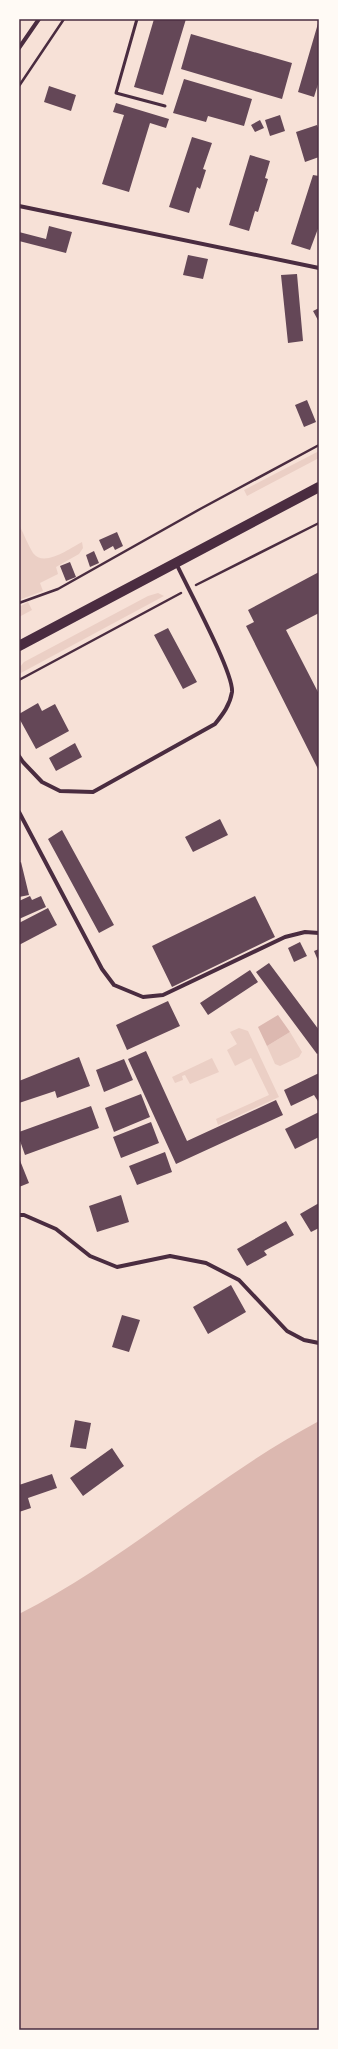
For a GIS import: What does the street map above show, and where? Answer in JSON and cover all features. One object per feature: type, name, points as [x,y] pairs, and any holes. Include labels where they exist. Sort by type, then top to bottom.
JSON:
[{"type":"main road","points":[[19,646],[319,487]]},
{"type":"street","points":[[19,48],[39,19]]},
{"type":"street","points":[[19,206],[319,268]]},
{"type":"street","points":[[19,756],[42,782],[60,791],[93,792],[215,724],[226,710],[232,690],[227,670],[175,562]]},
{"type":"street","points":[[19,812],[102,969],[114,985],[143,997],[163,995],[285,937],[305,932],[319,933]]},
{"type":"street","points":[[19,1215],[24,1215],[56,1229],[90,1256],[117,1267],[170,1256],[206,1263],[239,1280],[287,1331],[304,1340],[319,1343]]},
{"type":"lane","points":[[137,19],[116,92],[165,106]]},
{"type":"path","points":[[19,86],[64,19]]},
{"type":"path","points":[[19,603],[58,589],[202,508],[319,446]]},
{"type":"path","points":[[19,680],[189,589],[319,523]]},
{"type":"shaded area","points":[[319,451],[319,458],[247,496],[244,490]]},
{"type":"shaded area","points":[[19,525],[31,550],[38,557],[50,558],[82,542],[83,548],[79,554],[56,567],[58,574],[40,583],[43,591],[19,600]]},
{"type":"shaded area","points":[[158,593],[164,596],[19,674],[19,668],[24,662],[148,596]]},
{"type":"shaded area","points":[[28,602],[32,610],[19,617],[19,607]]},
{"type":"shaded area","points":[[278,1015],[290,1032],[267,1046],[258,1027]]},
{"type":"shaded area","points":[[239,1028],[248,1031],[279,1097],[218,1125],[216,1119],[269,1095],[251,1058],[235,1066],[227,1050],[237,1044],[230,1032]]},
{"type":"shaded area","points":[[290,1032],[302,1052],[299,1057],[280,1066],[275,1064],[267,1046]]},
{"type":"shaded area","points":[[212,1058],[219,1072],[190,1084],[185,1075],[182,1076],[183,1080],[175,1083],[172,1077]]},
{"type":"shaded area","points":[[319,1421],[319,2030],[19,2030],[19,1614],[96,1569],[243,1467],[280,1443]]},
{"type":"building","points":[[154,19],[186,19],[163,95],[134,87]]},
{"type":"building","points":[[319,20],[319,81],[314,97],[298,92]]},
{"type":"building","points":[[191,34],[292,63],[282,99],[181,69]]},
{"type":"building","points":[[184,79],[252,99],[244,126],[208,116],[206,122],[173,113]]},
{"type":"building","points":[[49,86],[76,95],[71,111],[44,102]]},
{"type":"building","points":[[116,103],[169,119],[166,128],[150,123],[129,192],[102,184],[124,115],[113,112]]},
{"type":"building","points":[[280,115],[285,131],[270,136],[265,120]]},
{"type":"building","points":[[260,120],[264,128],[255,132],[251,125]]},
{"type":"building","points":[[317,125],[319,131],[319,157],[305,162],[296,132]]},
{"type":"building","points":[[192,137],[212,143],[203,169],[206,170],[200,189],[197,187],[189,213],[169,207]]},
{"type":"building","points":[[250,155],[270,161],[265,178],[268,179],[258,212],[255,211],[249,231],[229,225]]},
{"type":"building","points":[[313,175],[319,176],[319,226],[310,250],[291,244]]},
{"type":"building","points":[[49,226],[72,232],[66,253],[19,241],[19,232],[46,239]]},
{"type":"building","points":[[188,255],[208,259],[203,279],[183,275]]},
{"type":"building","points":[[297,274],[303,341],[288,343],[281,275]]},
{"type":"building","points":[[319,308],[319,322],[313,311]]},
{"type":"building","points":[[307,400],[316,422],[304,427],[295,405]]},
{"type":"building","points":[[117,532],[123,546],[115,550],[113,546],[104,551],[99,540]]},
{"type":"building","points":[[94,551],[99,563],[90,567],[86,555]]},
{"type":"building","points":[[70,562],[76,577],[66,581],[60,566]]},
{"type":"building","points":[[319,572],[319,613],[286,630],[319,694],[319,771],[246,626],[254,622],[248,610]]},
{"type":"building","points":[[168,628],[197,682],[183,689],[154,635]]},
{"type":"building","points":[[38,703],[42,711],[55,704],[69,731],[36,749],[19,718],[19,714]]},
{"type":"building","points":[[75,743],[82,757],[56,771],[49,758]]},
{"type":"building","points":[[220,819],[228,835],[193,852],[185,837]]},
{"type":"building","points":[[62,830],[114,925],[99,933],[48,839]]},
{"type":"building","points":[[21,862],[29,895],[19,897],[19,863]]},
{"type":"building","points":[[30,896],[32,900],[41,896],[46,907],[19,919],[19,901]]},
{"type":"building","points":[[255,896],[275,937],[172,987],[152,946]]},
{"type":"building","points":[[48,908],[57,925],[19,945],[19,923]]},
{"type":"building","points":[[300,942],[307,956],[294,962],[288,948]]},
{"type":"building","points":[[319,949],[319,963],[314,951]]},
{"type":"building","points":[[269,963],[319,1030],[319,1053],[317,1054],[256,972]]},
{"type":"building","points":[[250,970],[258,982],[208,1015],[200,1003]]},
{"type":"building","points":[[168,1001],[180,1026],[127,1050],[116,1025]]},
{"type":"building","points":[[146,1051],[187,1141],[276,1100],[283,1115],[176,1164],[128,1059]]},
{"type":"building","points":[[79,1057],[90,1086],[57,1098],[55,1091],[19,1103],[19,1081]]},
{"type":"building","points":[[124,1059],[133,1080],[104,1092],[96,1070]]},
{"type":"building","points":[[319,1073],[319,1103],[314,1095],[291,1106],[284,1090]]},
{"type":"building","points":[[141,1094],[150,1117],[114,1132],[105,1108]]},
{"type":"building","points":[[91,1106],[99,1128],[25,1155],[19,1138],[19,1132]]},
{"type":"building","points":[[319,1112],[319,1137],[295,1149],[285,1129]]},
{"type":"building","points":[[151,1122],[159,1143],[121,1158],[113,1137]]},
{"type":"building","points":[[165,1152],[172,1172],[137,1185],[129,1166]]},
{"type":"building","points":[[19,1158],[29,1183],[19,1187]]},
{"type":"building","points":[[121,1195],[129,1222],[97,1232],[89,1206]]},
{"type":"building","points":[[319,1203],[319,1228],[311,1232],[300,1214]]},
{"type":"building","points":[[286,1221],[294,1235],[264,1251],[267,1255],[247,1266],[237,1249]]},
{"type":"building","points":[[231,1285],[246,1312],[208,1334],[193,1307]]},
{"type":"building","points":[[122,1315],[140,1320],[129,1352],[112,1347]]},
{"type":"building","points":[[75,1420],[91,1423],[86,1449],[70,1447]]},
{"type":"building","points":[[112,1448],[124,1466],[83,1496],[70,1478]]},
{"type":"building","points":[[52,1474],[57,1488],[28,1498],[31,1508],[19,1512],[19,1485]]}]
